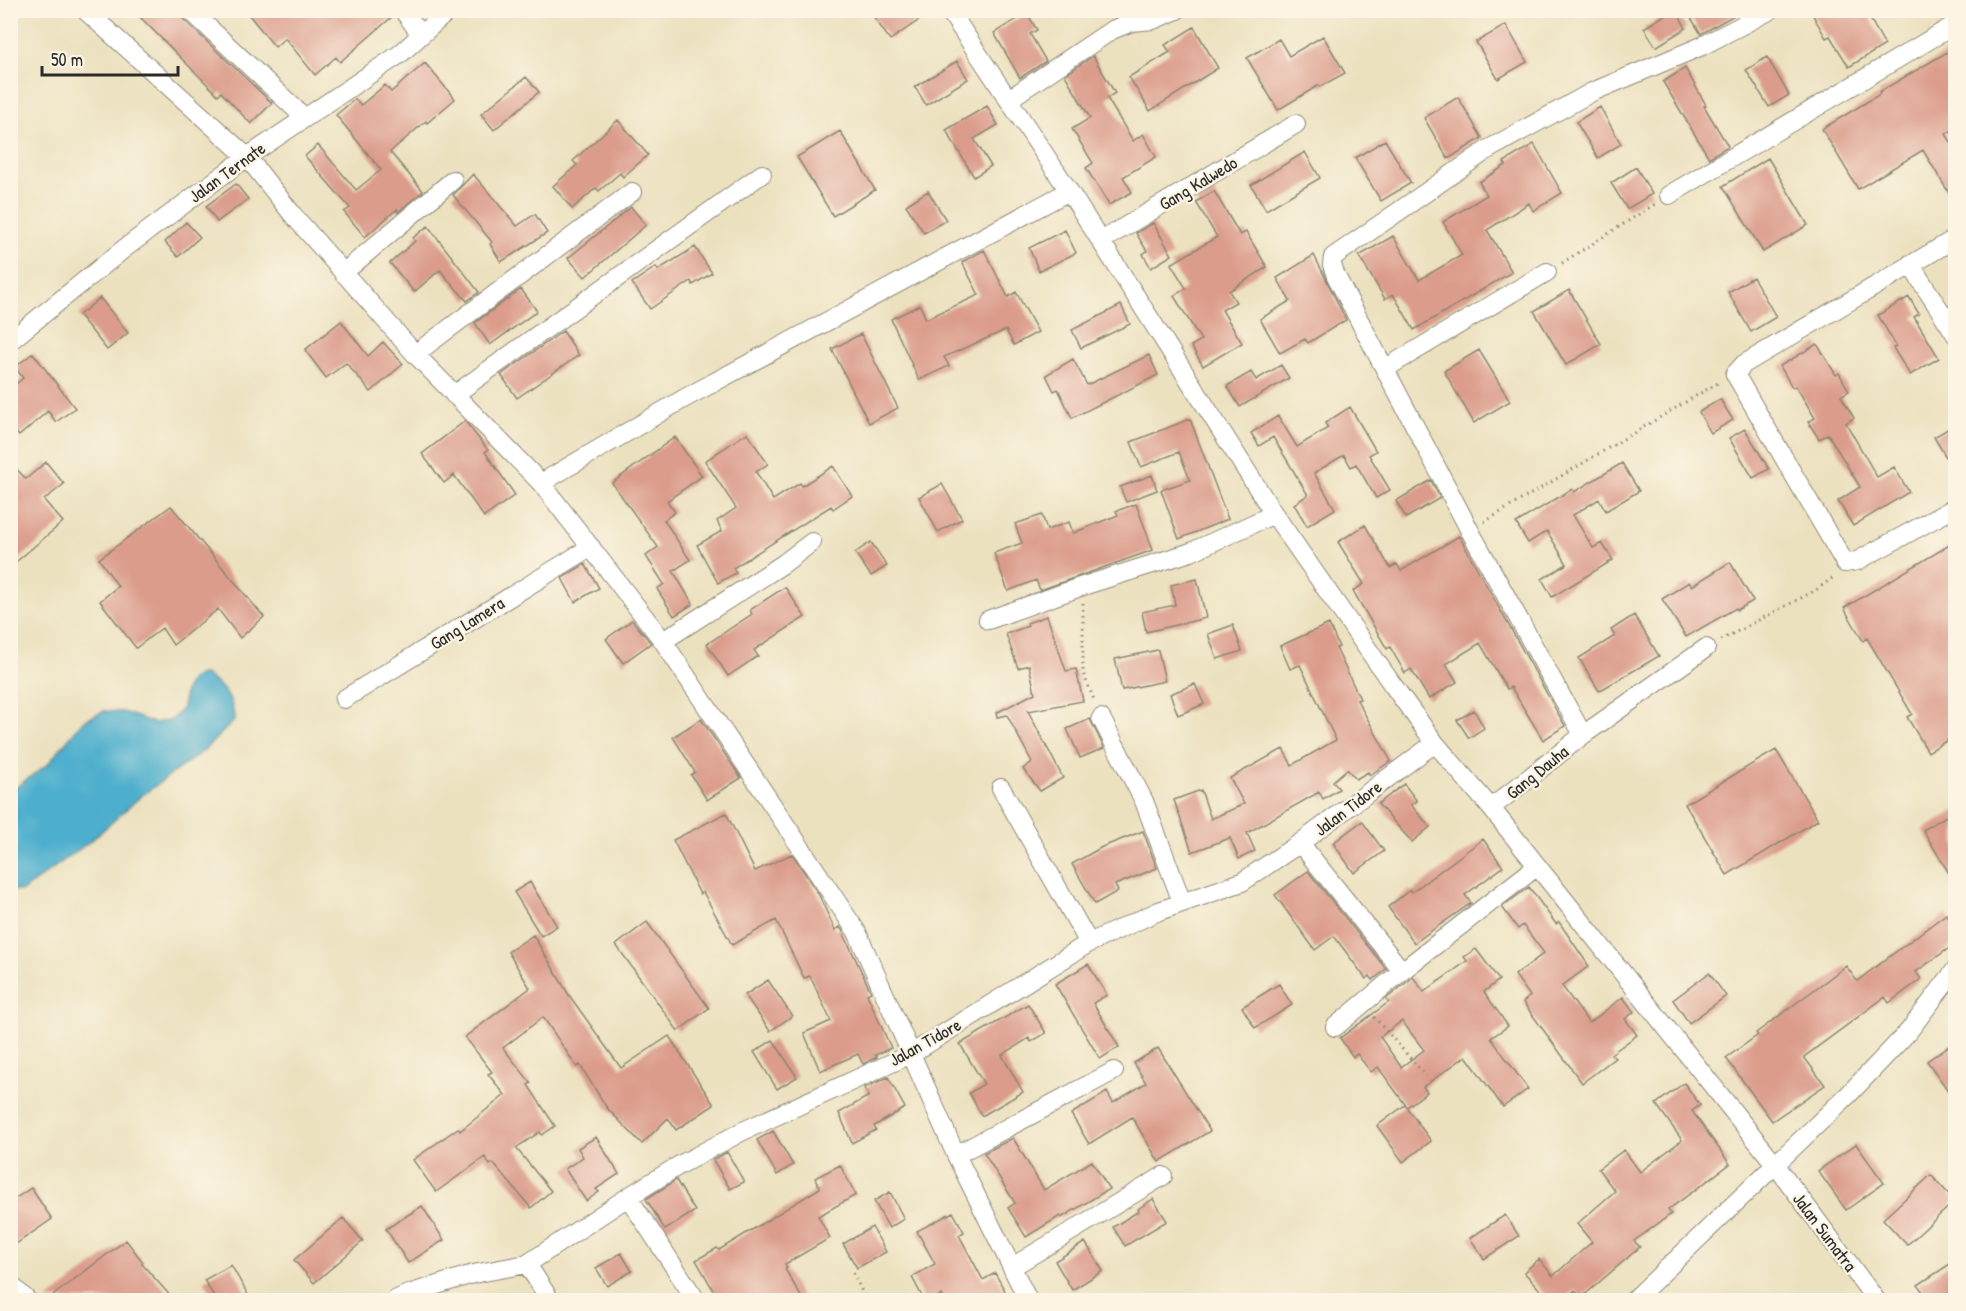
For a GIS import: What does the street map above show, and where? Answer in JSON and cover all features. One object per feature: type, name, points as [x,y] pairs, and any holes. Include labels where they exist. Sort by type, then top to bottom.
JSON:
[{"type":"street","points":[[85,10],[247,157],[293,215],[415,354],[541,483],[663,641],[857,932],[956,1155],[1028,1300]]},
{"type":"street","points":[[190,10],[305,118]]},
{"type":"street","points":[[206,23],[219,10]]},
{"type":"street","points":[[403,10],[421,35]]},
{"type":"street","name":"Jalan Ternate","points":[[10,341],[125,248],[247,157],[400,54],[449,10]]},
{"type":"street","name":"Jalan Sumatra","points":[[949,10],[1069,191],[1274,514],[1435,743],[1491,808],[1775,1164],[1876,1300]]},
{"type":"street","points":[[1009,99],[1112,30],[1132,22],[1153,21],[1177,10]]},
{"type":"street","points":[[1583,735],[1470,531],[1336,276],[1332,265],[1333,257],[1487,150],[1592,92],[1702,46],[1772,10]]},
{"type":"street","points":[[1669,195],[1956,24]]},
{"type":"street","name":"Gang Kalwedo","points":[[1101,241],[1296,124]]},
{"type":"street","points":[[454,394],[762,174]]},
{"type":"street","points":[[343,273],[453,180]]},
{"type":"street","points":[[541,483],[685,398],[1069,191]]},
{"type":"street","points":[[415,354],[632,192]]},
{"type":"street","points":[[1956,238],[1744,364],[1735,373],[1845,563],[1850,564],[1956,507]]},
{"type":"street","points":[[1910,264],[1956,335]]},
{"type":"street","points":[[1386,368],[1547,272]]},
{"type":"street","points":[[988,620],[1083,586],[1191,552],[1274,514]]},
{"type":"street","points":[[663,641],[783,564],[812,542]]},
{"type":"street","name":"Gang Lamera","points":[[344,699],[591,547]]},
{"type":"street","name":"Gang Dauha","points":[[1491,808],[1583,735],[1706,648]]},
{"type":"street","points":[[1101,718],[1144,801],[1182,902]]},
{"type":"street","name":"Jalan Tidore","points":[[395,1300],[472,1274],[527,1264],[678,1166],[741,1132],[910,1054],[1089,943],[1136,920],[1242,882],[1300,843],[1435,743]]},
{"type":"street","points":[[1001,788],[1089,943]]},
{"type":"street","points":[[1300,843],[1402,971]]},
{"type":"street","points":[[1335,1027],[1402,971],[1536,867]]},
{"type":"street","points":[[1634,1300],[1849,1094],[1908,1032],[1956,969]]},
{"type":"street","points":[[956,1155],[1114,1071]]},
{"type":"street","points":[[1012,1267],[1163,1176]]},
{"type":"street","points":[[628,1197],[696,1300]]},
{"type":"street","points":[[527,1264],[550,1300]]},
{"type":"street","points":[[10,1284],[27,1300]]},
{"type":"path","points":[[1547,272],[1669,195]]},
{"type":"path","points":[[1470,531],[1735,373]]},
{"type":"path","points":[[1706,648],[1816,590],[1850,564]]},
{"type":"path","points":[[1083,586],[1083,673],[1101,718]]},
{"type":"path","points":[[1363,1004],[1426,1076]]},
{"type":"path","points":[[853,1273],[866,1300]]},
{"type":"water","points":[[203,674],[226,693],[232,706],[234,721],[202,752],[141,796],[93,839],[22,891],[11,890],[11,791],[48,764],[83,721],[104,711],[123,712],[154,723],[171,720],[183,708],[185,691],[191,679]]},
{"type":"building","points":[[133,10],[179,10],[182,18],[272,103],[251,124],[221,92],[218,95]]},
{"type":"building","points":[[245,10],[392,10],[393,16],[340,62],[336,57],[315,75],[285,38],[275,47]]},
{"type":"building","points":[[881,10],[934,10],[890,40],[873,16]]},
{"type":"building","points":[[1676,10],[1686,28],[1656,47],[1644,28]]},
{"type":"building","points":[[1686,10],[1743,10],[1701,34]]},
{"type":"building","points":[[1810,10],[1865,10],[1885,45],[1849,67],[1830,36],[1826,38]]},
{"type":"building","points":[[1027,13],[1037,30],[1030,34],[1046,61],[1020,78],[994,33]]},
{"type":"building","points":[[1506,25],[1527,62],[1498,79],[1476,42]]},
{"type":"building","points":[[1194,27],[1218,68],[1150,111],[1129,77],[1170,52],[1165,45]]},
{"type":"building","points":[[1323,36],[1345,73],[1320,87],[1319,85],[1278,110],[1247,58],[1279,39],[1289,56]]},
{"type":"building","points":[[1956,47],[1956,128],[1946,134],[1956,150],[1956,205],[1923,150],[1858,189],[1822,129],[1880,94],[1879,92]]},
{"type":"building","points":[[1093,56],[1115,93],[1107,98],[1133,141],[1143,134],[1156,157],[1123,177],[1132,192],[1109,205],[1086,168],[1093,163],[1072,129],[1090,118],[1065,75]]},
{"type":"building","points":[[1767,57],[1789,95],[1769,107],[1746,70]]},
{"type":"building","points":[[957,61],[968,79],[926,105],[915,87]]},
{"type":"building","points":[[425,63],[455,99],[390,152],[423,191],[398,212],[397,209],[365,237],[344,212],[350,208],[305,156],[318,145],[356,190],[381,170],[336,115],[355,99],[361,105],[385,85],[391,92]]},
{"type":"building","points":[[1685,68],[1728,146],[1709,158],[1663,82]]},
{"type":"building","points":[[526,77],[539,92],[494,130],[481,114]]},
{"type":"building","points":[[1458,97],[1482,138],[1448,159],[1424,118]]},
{"type":"building","points":[[987,106],[998,125],[974,139],[991,166],[974,177],[946,130]]},
{"type":"building","points":[[1600,107],[1621,144],[1598,158],[1576,122]]},
{"type":"building","points":[[618,120],[648,155],[623,177],[620,173],[599,191],[596,188],[572,209],[553,186],[577,165],[573,161]]},
{"type":"building","points":[[840,131],[875,190],[833,216],[797,157]]},
{"type":"building","points":[[1385,140],[1411,183],[1381,201],[1355,158]]},
{"type":"building","points":[[1534,144],[1562,193],[1533,211],[1529,203],[1487,230],[1512,272],[1414,330],[1393,294],[1385,299],[1359,256],[1393,236],[1419,280],[1462,255],[1443,222],[1487,195],[1479,182],[1506,165],[1504,162]]},
{"type":"building","points":[[1305,152],[1320,178],[1266,210],[1251,185]]},
{"type":"building","points":[[1768,158],[1808,225],[1763,252],[1723,186]]},
{"type":"building","points":[[1636,167],[1652,194],[1627,209],[1611,183]]},
{"type":"building","points":[[473,174],[517,226],[535,214],[547,233],[501,262],[490,244],[492,242],[453,195]]},
{"type":"building","points":[[236,184],[248,199],[217,222],[206,206]]},
{"type":"building","points":[[928,191],[946,220],[924,233],[906,205]]},
{"type":"building","points":[[1214,191],[1240,235],[1246,232],[1267,267],[1229,291],[1236,302],[1222,310],[1242,343],[1203,366],[1191,346],[1201,340],[1174,296],[1186,288],[1171,264],[1217,237],[1196,202]]},
{"type":"building","points":[[631,207],[646,225],[585,277],[568,258]]},
{"type":"building","points":[[186,222],[200,237],[178,257],[165,242]]},
{"type":"building","points":[[1153,223],[1172,255],[1151,268],[1143,254],[1147,251],[1136,233]]},
{"type":"building","points":[[428,226],[479,292],[467,301],[440,270],[414,292],[390,263],[415,241],[413,238]]},
{"type":"building","points":[[1065,230],[1076,253],[1039,271],[1029,248]]},
{"type":"building","points":[[695,247],[712,273],[693,285],[691,281],[650,309],[632,283],[656,267],[658,270]]},
{"type":"building","points":[[984,250],[1008,297],[1016,292],[1038,332],[1014,345],[1006,330],[944,357],[949,366],[919,380],[891,319],[920,305],[926,319],[979,295],[962,262]]},
{"type":"building","points":[[1314,255],[1346,320],[1308,343],[1305,339],[1280,353],[1260,319],[1290,301],[1277,278]]},
{"type":"building","points":[[1753,277],[1776,317],[1751,332],[1728,292]]},
{"type":"building","points":[[521,289],[537,311],[490,345],[475,323]]},
{"type":"building","points":[[1569,290],[1601,344],[1566,365],[1534,311]]},
{"type":"building","points":[[1909,297],[1919,314],[1914,317],[1939,358],[1910,375],[1893,348],[1896,346],[1878,315]]},
{"type":"building","points":[[100,298],[128,333],[107,350],[79,315]]},
{"type":"building","points":[[1121,305],[1130,324],[1081,348],[1072,330]]},
{"type":"building","points":[[341,321],[368,356],[383,342],[403,364],[371,392],[346,363],[326,378],[305,350]]},
{"type":"building","points":[[563,331],[579,355],[517,398],[501,375]]},
{"type":"building","points":[[861,334],[898,408],[869,423],[832,349]]},
{"type":"building","points":[[1817,344],[1836,375],[1839,373],[1849,391],[1841,396],[1854,418],[1846,423],[1877,477],[1894,467],[1909,492],[1853,526],[1838,501],[1860,487],[1828,434],[1819,439],[1808,422],[1815,418],[1796,386],[1792,387],[1780,366]]},
{"type":"building","points":[[1479,350],[1510,401],[1474,423],[1444,371]]},
{"type":"building","points":[[33,353],[75,408],[56,422],[48,411],[19,436],[10,426],[10,389],[23,378],[15,367]]},
{"type":"building","points":[[1149,355],[1158,375],[1072,418],[1058,389],[1054,391],[1046,375],[1073,359],[1087,385]]},
{"type":"building","points":[[1281,365],[1289,378],[1240,407],[1227,386],[1251,372],[1256,380]]},
{"type":"building","points":[[1720,399],[1733,420],[1711,433],[1699,412]]},
{"type":"building","points":[[1350,407],[1376,451],[1369,455],[1390,490],[1376,498],[1356,464],[1351,467],[1344,455],[1314,473],[1335,509],[1307,526],[1294,504],[1308,495],[1273,437],[1259,446],[1251,433],[1278,416],[1297,447],[1328,428],[1325,423]]},
{"type":"building","points":[[1190,419],[1228,519],[1179,539],[1161,490],[1190,480],[1179,452],[1141,467],[1131,442]]},
{"type":"building","points":[[465,421],[488,450],[485,452],[515,495],[484,517],[454,475],[444,483],[422,454]]},
{"type":"building","points":[[1956,424],[1956,474],[1934,437]]},
{"type":"building","points":[[1745,429],[1769,469],[1753,478],[1729,438]]},
{"type":"building","points":[[747,433],[768,464],[756,472],[773,500],[800,483],[802,486],[833,466],[852,496],[833,509],[831,506],[733,568],[736,573],[718,583],[697,545],[722,531],[717,521],[736,508],[705,461]]},
{"type":"building","points":[[675,437],[702,476],[667,501],[675,512],[664,520],[690,560],[673,571],[693,604],[674,616],[657,589],[664,584],[646,556],[658,547],[612,483]]},
{"type":"building","points":[[10,462],[26,479],[46,462],[64,484],[44,500],[63,522],[10,567]]},
{"type":"building","points":[[1622,463],[1639,491],[1606,511],[1599,499],[1573,515],[1593,548],[1602,543],[1613,560],[1552,597],[1542,579],[1567,564],[1547,531],[1528,543],[1516,523],[1572,489],[1574,492]]},
{"type":"building","points":[[1152,475],[1157,490],[1126,502],[1120,487]]},
{"type":"building","points":[[1431,480],[1440,498],[1406,518],[1396,501]]},
{"type":"building","points":[[942,484],[962,519],[938,532],[919,497]]},
{"type":"building","points":[[1136,504],[1153,550],[1040,590],[1036,580],[1008,591],[994,553],[1022,543],[1015,524],[1042,515],[1047,530],[1069,522],[1073,533],[1118,515],[1116,511]]},
{"type":"building","points":[[171,506],[264,617],[240,638],[218,609],[173,645],[162,628],[136,648],[100,601],[118,586],[99,559]]},
{"type":"building","points":[[1365,525],[1390,568],[1397,564],[1401,571],[1459,536],[1565,726],[1543,740],[1511,687],[1507,689],[1480,643],[1446,664],[1457,682],[1429,699],[1411,669],[1405,673],[1390,647],[1387,649],[1353,591],[1364,584],[1338,542]]},
{"type":"building","points":[[1956,541],[1956,735],[1928,752],[1907,717],[1912,714],[1867,638],[1863,641],[1844,608]]},
{"type":"building","points":[[871,542],[887,566],[871,576],[855,553]]},
{"type":"building","points":[[1730,562],[1753,601],[1737,610],[1736,608],[1686,637],[1662,599],[1689,582],[1692,586]]},
{"type":"building","points":[[585,564],[599,588],[575,602],[562,578]]},
{"type":"building","points":[[1197,579],[1206,618],[1146,632],[1142,612],[1175,605],[1171,585]]},
{"type":"building","points":[[785,587],[805,617],[754,650],[758,656],[728,676],[707,644],[752,614],[750,610]]},
{"type":"building","points":[[1634,615],[1659,656],[1599,691],[1579,658],[1615,636],[1611,630]]},
{"type":"building","points":[[1047,616],[1066,671],[1076,669],[1083,701],[1028,711],[1063,778],[1040,791],[1023,769],[1032,762],[1007,715],[997,717],[996,713],[1035,693],[1029,665],[1018,668],[1006,634]]},
{"type":"building","points":[[632,620],[651,643],[623,663],[606,639]]},
{"type":"building","points":[[1329,624],[1339,647],[1336,648],[1360,699],[1357,700],[1391,761],[1370,775],[1368,772],[1356,779],[1347,769],[1333,781],[1339,789],[1323,799],[1319,792],[1247,833],[1255,851],[1239,859],[1230,838],[1192,852],[1174,800],[1201,790],[1211,819],[1244,804],[1230,778],[1283,749],[1292,765],[1336,740],[1300,665],[1290,669],[1280,646]]},
{"type":"building","points":[[1233,625],[1242,651],[1217,659],[1208,634]]},
{"type":"building","points":[[1158,650],[1165,681],[1122,690],[1115,659]]},
{"type":"building","points":[[1195,684],[1204,704],[1178,715],[1170,694]]},
{"type":"building","points":[[1474,710],[1484,728],[1469,738],[1457,720]]},
{"type":"building","points":[[701,719],[741,778],[707,800],[691,775],[695,772],[673,737]]},
{"type":"building","points":[[1090,719],[1104,748],[1080,758],[1067,729]]},
{"type":"building","points":[[1776,750],[1818,820],[1727,875],[1685,804]]},
{"type":"building","points":[[1404,784],[1417,801],[1411,805],[1430,827],[1412,842],[1378,804]]},
{"type":"building","points":[[1956,810],[1956,885],[1923,830]]},
{"type":"building","points":[[726,813],[755,871],[792,854],[819,895],[835,930],[840,927],[842,930],[871,992],[867,994],[891,1048],[875,1055],[877,1057],[863,1064],[858,1054],[820,1071],[804,1033],[831,1021],[810,976],[804,978],[776,920],[732,945],[703,892],[700,894],[673,840]]},
{"type":"building","points":[[1362,821],[1384,851],[1354,873],[1333,843]]},
{"type":"building","points":[[1143,831],[1157,868],[1115,885],[1118,891],[1095,904],[1072,864],[1102,847]]},
{"type":"building","points":[[1483,839],[1503,867],[1465,895],[1471,903],[1414,943],[1388,907]]},
{"type":"building","points":[[1308,871],[1386,969],[1373,980],[1370,976],[1366,979],[1334,936],[1315,950],[1275,895]]},
{"type":"building","points":[[530,882],[557,926],[541,936],[514,892]]},
{"type":"building","points":[[1529,887],[1556,924],[1559,922],[1589,966],[1562,986],[1589,1023],[1623,997],[1634,1012],[1625,1019],[1637,1035],[1611,1054],[1615,1058],[1582,1083],[1523,1002],[1530,996],[1515,975],[1544,953],[1523,925],[1518,929],[1502,907]]},
{"type":"building","points":[[1946,914],[1956,927],[1956,943],[1916,972],[1921,979],[1889,1003],[1885,997],[1804,1057],[1825,1085],[1772,1121],[1726,1058],[1846,966],[1857,981]]},
{"type":"building","points":[[647,922],[709,1008],[678,1031],[616,945]]},
{"type":"building","points":[[533,935],[569,995],[621,1068],[669,1036],[714,1105],[676,1130],[668,1118],[642,1144],[607,1108],[580,1065],[577,1067],[543,1017],[503,1048],[531,1083],[528,1085],[555,1126],[542,1135],[540,1132],[516,1148],[551,1191],[531,1208],[493,1163],[490,1165],[485,1157],[436,1192],[413,1160],[458,1128],[460,1131],[505,1095],[488,1074],[492,1072],[465,1037],[530,988],[508,952]]},
{"type":"building","points":[[1476,949],[1499,980],[1484,992],[1508,1026],[1491,1038],[1528,1089],[1503,1107],[1466,1056],[1423,1087],[1427,1092],[1407,1107],[1378,1067],[1371,1072],[1357,1054],[1353,1057],[1340,1038],[1389,1002],[1386,999],[1413,977],[1424,992],[1467,961],[1464,957]],"holes":[[[1402,1021],[1424,1050],[1401,1067],[1380,1037]]]},
{"type":"building","points":[[1088,964],[1107,995],[1093,1003],[1119,1047],[1100,1059],[1055,984]]},
{"type":"building","points":[[1709,973],[1726,996],[1689,1023],[1673,1000]]},
{"type":"building","points":[[768,980],[792,1016],[770,1031],[745,995]]},
{"type":"building","points":[[1279,984],[1292,1005],[1255,1028],[1242,1007]]},
{"type":"building","points":[[1028,1004],[1046,1033],[1031,1042],[1029,1038],[1002,1055],[1023,1092],[982,1116],[969,1093],[984,1084],[960,1044]]},
{"type":"building","points":[[773,1040],[797,1077],[777,1089],[754,1052]]},
{"type":"building","points":[[1956,1041],[1956,1102],[1927,1061]]},
{"type":"building","points":[[1158,1048],[1210,1131],[1159,1162],[1132,1117],[1089,1144],[1071,1114],[1107,1092],[1113,1103],[1146,1083],[1134,1063]]},
{"type":"building","points":[[888,1077],[905,1108],[874,1126],[876,1130],[852,1143],[839,1113],[869,1096],[864,1088]]},
{"type":"building","points":[[1684,1083],[1700,1105],[1692,1111],[1730,1164],[1668,1210],[1671,1214],[1634,1241],[1640,1247],[1581,1298],[1575,1290],[1563,1300],[1549,1300],[1524,1272],[1539,1259],[1553,1276],[1592,1242],[1577,1224],[1615,1191],[1598,1169],[1624,1150],[1640,1172],[1682,1140],[1656,1104]]},
{"type":"building","points":[[1405,1105],[1431,1141],[1403,1162],[1377,1126]]},
{"type":"building","points":[[773,1131],[793,1165],[777,1175],[757,1140]]},
{"type":"building","points":[[596,1137],[619,1174],[596,1189],[599,1192],[586,1201],[565,1169],[583,1157],[578,1148]]},
{"type":"building","points":[[1013,1138],[1044,1190],[1092,1161],[1109,1189],[1026,1237],[1008,1208],[1015,1203],[984,1153]]},
{"type":"building","points":[[1856,1144],[1884,1183],[1846,1210],[1818,1171]]},
{"type":"building","points":[[727,1152],[744,1182],[730,1189],[713,1160]]},
{"type":"building","points":[[840,1165],[856,1195],[818,1216],[830,1238],[785,1264],[787,1268],[785,1269],[803,1300],[719,1300],[696,1260],[717,1248],[719,1250],[820,1188],[815,1178]]},
{"type":"building","points":[[1931,1175],[1955,1201],[1907,1245],[1883,1219]]},
{"type":"building","points":[[676,1180],[695,1211],[665,1230],[646,1199]]},
{"type":"building","points":[[31,1188],[52,1219],[10,1248],[10,1202]]},
{"type":"building","points":[[890,1192],[904,1219],[889,1228],[874,1201]]},
{"type":"building","points":[[1153,1199],[1167,1221],[1125,1246],[1113,1227],[1139,1211],[1138,1209]]},
{"type":"building","points":[[422,1206],[444,1240],[408,1263],[386,1229]]},
{"type":"building","points":[[953,1212],[964,1232],[959,1235],[983,1280],[995,1273],[1010,1300],[945,1300],[942,1295],[932,1300],[924,1300],[912,1277],[935,1264],[917,1231]]},
{"type":"building","points":[[1505,1215],[1519,1236],[1484,1259],[1470,1238]]},
{"type":"building","points":[[343,1218],[363,1241],[314,1283],[294,1260]]},
{"type":"building","points":[[872,1227],[886,1252],[857,1268],[843,1244]]},
{"type":"building","points":[[126,1240],[143,1262],[142,1264],[174,1300],[47,1300]]},
{"type":"building","points":[[1085,1242],[1103,1271],[1072,1290],[1055,1261]]},
{"type":"building","points":[[621,1253],[632,1271],[607,1286],[596,1268]]},
{"type":"building","points":[[1956,1260],[1956,1289],[1939,1300],[1928,1300],[1918,1285]]},
{"type":"building","points":[[231,1265],[251,1300],[216,1300],[204,1280]]}]
